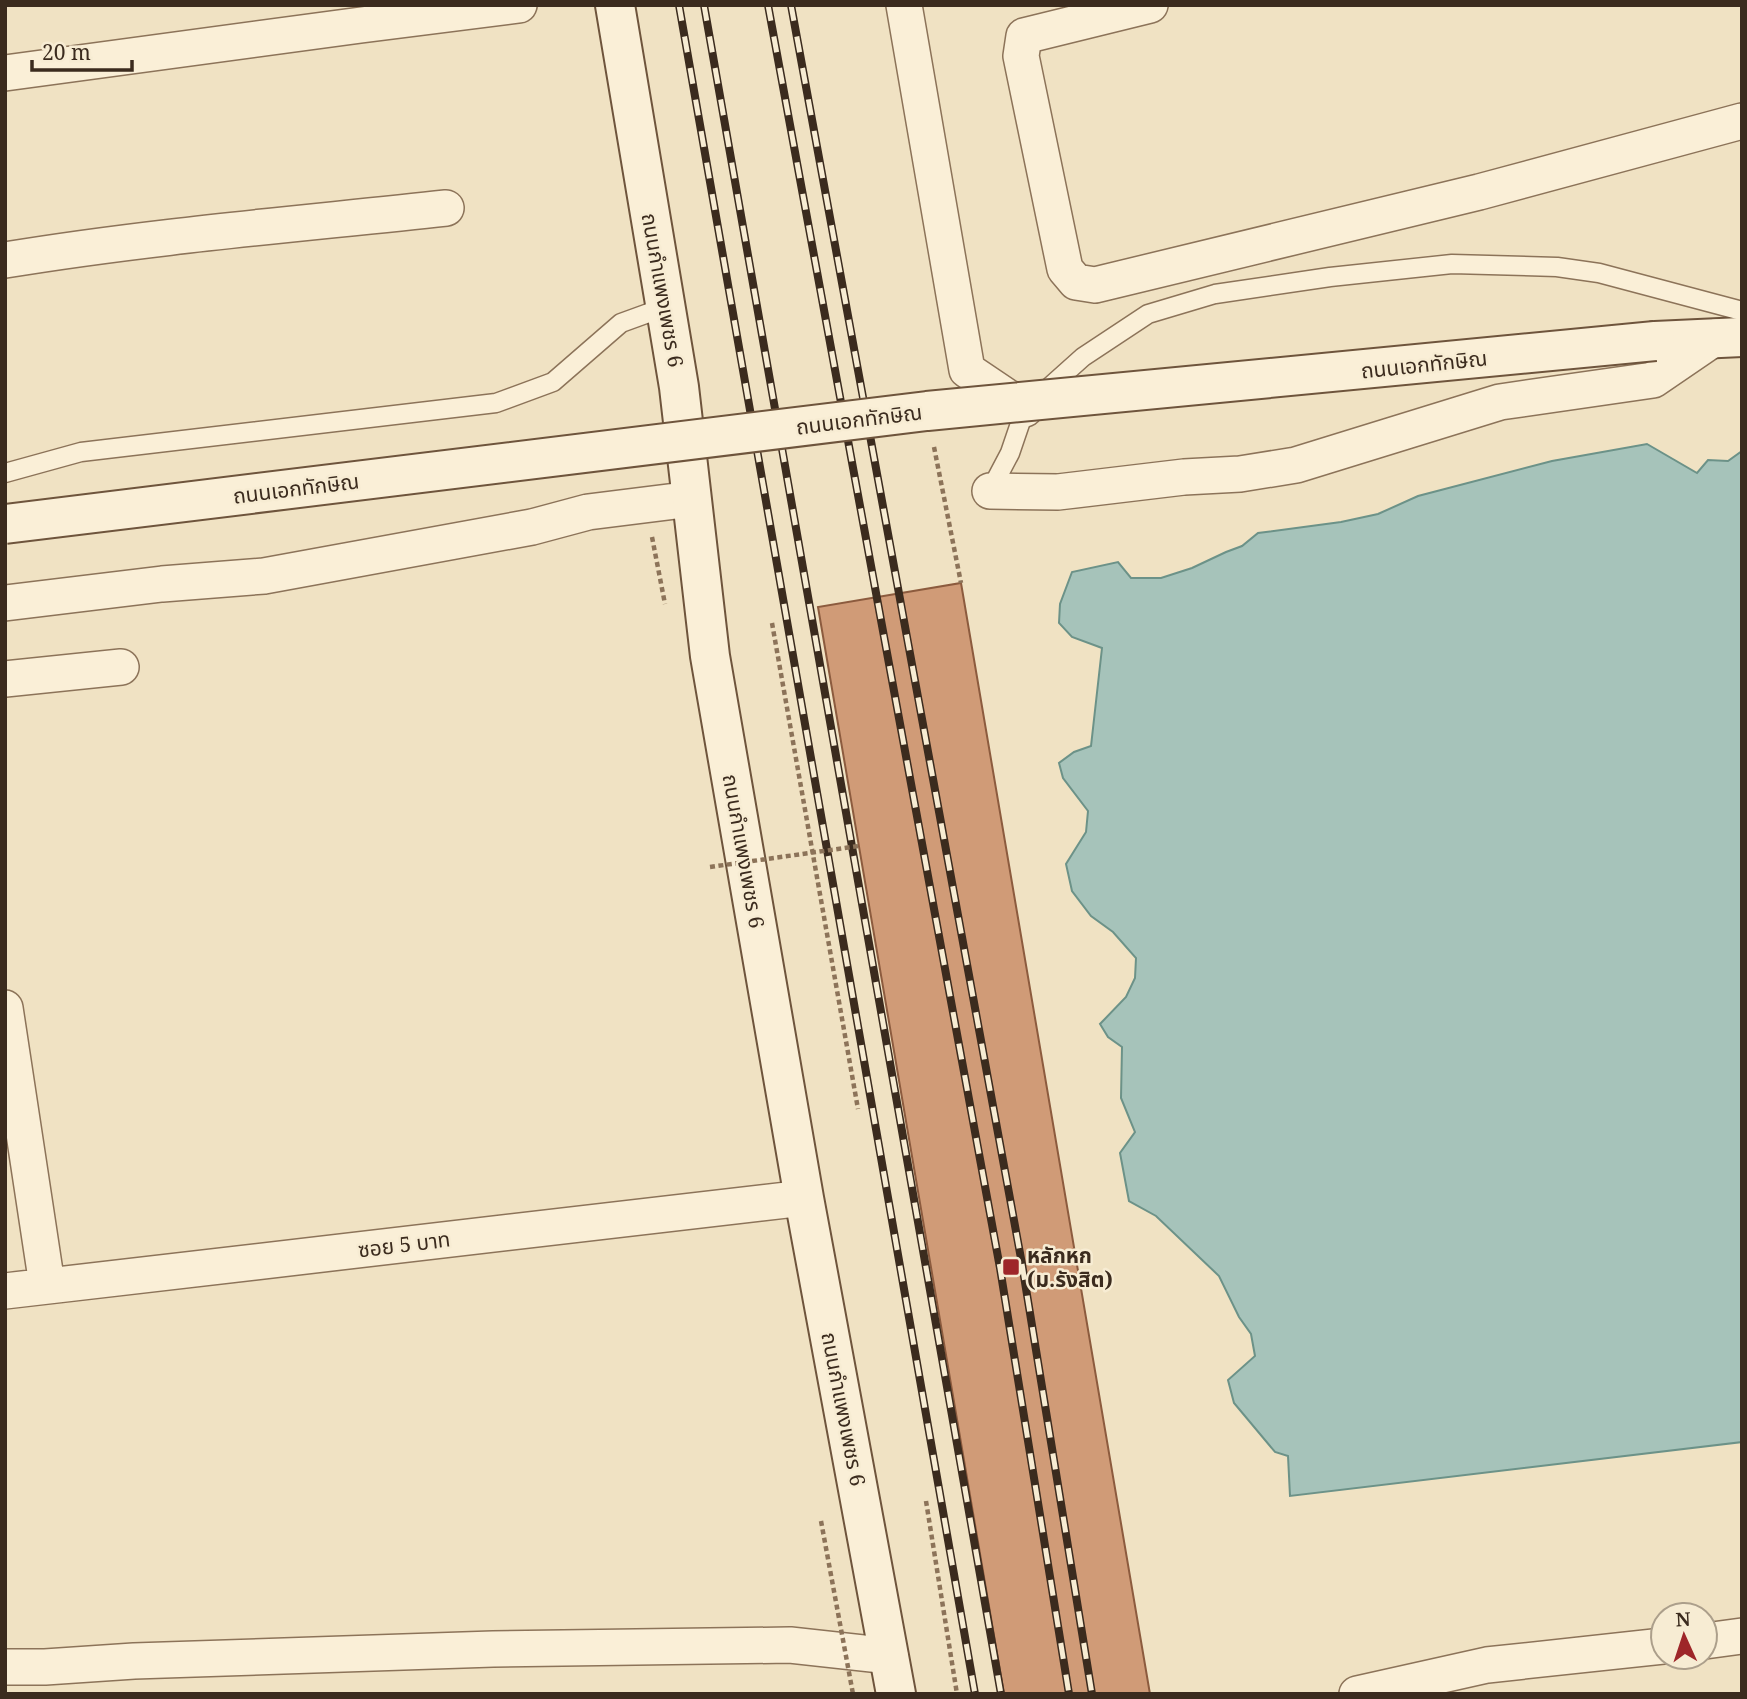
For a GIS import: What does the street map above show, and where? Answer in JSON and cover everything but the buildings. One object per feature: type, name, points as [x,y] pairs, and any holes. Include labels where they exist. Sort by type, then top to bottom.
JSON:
[{"type":"main road","name":"ถนนกำแพงเพชร 6","points":[[615,5],[679,387],[710,656],[804,1198],[896,1694]]},
{"type":"main road","name":"ถนนเอกทักษิณ","points":[[5,524],[927,411],[1655,341],[1735,327]]},
{"type":"street","points":[[5,74],[360,15],[519,5]]},
{"type":"street","points":[[904,5],[967,370],[1025,409]]},
{"type":"street","points":[[1150,5],[1024,36],[1021,56],[1065,269],[1076,282],[1095,285],[1109,282],[1479,192],[1742,121]]},
{"type":"street","points":[[5,260],[148,240],[446,208]]},
{"type":"street","points":[[990,491],[1058,492],[1184,477],[1240,474],[1296,465],[1500,402],[1653,380],[1735,327]]},
{"type":"street","points":[[5,603],[162,584],[264,576],[532,527],[588,512],[692,499]]},
{"type":"street","points":[[5,679],[121,667]]},
{"type":"street","points":[[5,1008],[13,1111],[47,1285]]},
{"type":"street","name":"ซอย 5 บาท","points":[[5,1291],[804,1198]]},
{"type":"street","points":[[1719,1639],[1742,1636]]},
{"type":"street","points":[[5,1667],[520,1648],[790,1645],[890,1656]]},
{"type":"street","points":[[1357,1694],[1487,1665],[1649,1648]]},
{"type":"lane","points":[[990,491],[1010,453],[1025,409],[1083,357],[1149,314],[1215,294],[1329,277],[1451,264],[1557,267],[1600,273],[1735,327]]},
{"type":"lane","points":[[5,473],[81,452],[496,403],[553,382],[621,323],[665,307]]},
{"type":"path","points":[[927,411],[961,583]]},
{"type":"path","points":[[646,505],[667,614]]},
{"type":"path","points":[[772,623],[858,1109]]},
{"type":"path","points":[[710,867],[859,846]]},
{"type":"path","points":[[926,1501],[957,1694]]},
{"type":"path","points":[[821,1521],[853,1694]]},
{"type":"water","points":[[1647,444],[1697,473],[1708,460],[1728,461],[1742,451],[1742,1442],[1290,1496],[1288,1456],[1275,1452],[1234,1403],[1228,1380],[1255,1356],[1251,1334],[1239,1317],[1219,1276],[1156,1216],[1129,1201],[1120,1153],[1135,1132],[1121,1098],[1122,1047],[1108,1037],[1100,1024],[1126,997],[1135,978],[1136,958],[1113,932],[1091,916],[1072,891],[1066,864],[1086,832],[1088,811],[1063,778],[1059,763],[1074,752],[1091,746],[1102,648],[1072,637],[1059,623],[1060,604],[1072,572],[1118,562],[1131,578],[1161,578],[1242,546],[1258,533],[1341,522],[1378,514],[1418,496],[1552,461]]},
{"type":"railway","points":[[679,5],[975,1694]]},
{"type":"railway","points":[[704,5],[1001,1694]]},
{"type":"railway","points":[[768,5],[1000,1268],[1069,1694]]},
{"type":"railway","points":[[791,5],[1022,1264],[1092,1694]]},
{"type":"place","name":"หลักหก (ม.รังสิต)","points":[[1011,1267]]}]
